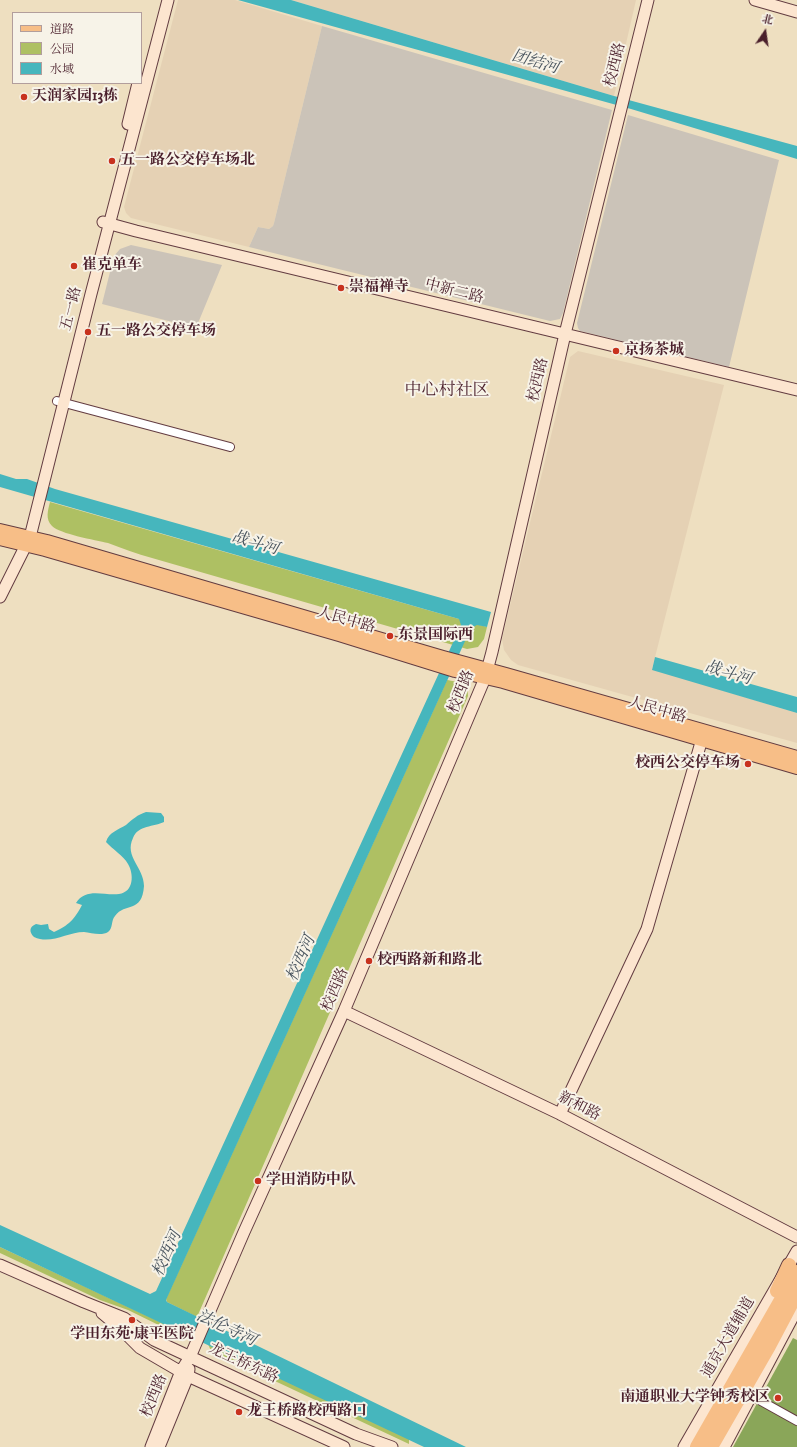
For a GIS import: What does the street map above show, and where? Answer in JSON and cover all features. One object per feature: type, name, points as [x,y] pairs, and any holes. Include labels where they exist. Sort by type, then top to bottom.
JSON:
[{"type":"highway","points":[[763,1344],[768,1313],[793,1269]]},
{"type":"highway","points":[[697,1447],[797,1293]]},
{"type":"highway","points":[[711,1447],[763,1344],[797,1302]]},
{"type":"main road","name":"人民中路","points":[[0,530],[24,540],[703,736],[797,768]]},
{"type":"main road","name":"人民中路","points":[[0,539],[24,540]]},
{"type":"main road","name":"人民中路","points":[[703,736],[797,757]]},
{"type":"street","points":[[142,70],[161,0]]},
{"type":"street","name":"五一路","points":[[41,482],[57,401],[92,269],[107,223],[168,0]]},
{"type":"street","name":"校西路","points":[[159,1447],[196,1342],[344,1011],[486,673],[565,334],[648,0]]},
{"type":"street","points":[[755,0],[797,12]]},
{"type":"street","name":"五一路","points":[[0,597],[24,540],[37,499],[89,301],[138,84]]},
{"type":"street","name":"中新二路","points":[[107,223],[797,390]]},
{"type":"street","points":[[57,401],[230,447]]},
{"type":"street","name":"五一路","points":[[0,583],[24,540]]},
{"type":"street","points":[[560,1114],[647,929],[703,736]]},
{"type":"street","name":"新和路","points":[[344,1011],[560,1114],[797,1237]]},
{"type":"street","name":"通京大道辅道","points":[[684,1447],[793,1269],[797,1251]]},
{"type":"street","name":"龙王桥东路","points":[[0,1265],[124,1318],[154,1340],[356,1434],[392,1447]]},
{"type":"street","name":"龙王桥东路","points":[[84,1302],[106,1315],[140,1348],[185,1373],[344,1447]]},
{"type":"street","points":[[724,1447],[797,1309]]},
{"type":"street","name":"校西路","points":[[151,1447],[185,1373]]},
{"type":"street","points":[[752,1396],[797,1421]]},
{"type":"street","points":[[356,1434],[382,1447]]},
{"type":"shaded area","points":[[178,0],[235,0],[322,26],[274,223],[269,229],[258,227],[249,247],[131,218],[126,213],[124,207]]},
{"type":"shaded area","points":[[291,0],[636,0],[614,96]]},
{"type":"shaded area","points":[[322,26],[612,110],[563,313],[560,319],[550,321],[249,247],[258,227],[269,229],[274,223]]},
{"type":"shaded area","points":[[628,115],[779,160],[729,367],[580,331],[578,328],[577,323]]},
{"type":"shaded area","name":"五一路公交停车场","points":[[131,245],[222,265],[196,328],[102,304],[114,256],[120,249]]},
{"type":"shaded area","points":[[578,351],[724,385],[652,669],[797,713],[797,743],[518,665],[511,660],[504,650],[502,639],[570,357]]},
{"type":"green space","points":[[50,502],[487,627],[484,639],[478,647],[467,649],[146,556],[108,543],[62,532],[52,526],[48,520],[48,508]]},
{"type":"green space","points":[[447,680],[462,684],[467,688],[468,696],[197,1317],[167,1302],[166,1299]]},
{"type":"green space","points":[[0,1247],[186,1334],[179,1335],[128,1310],[100,1300],[0,1253]]},
{"type":"green space","name":"南通职业大学钟秀校区","points":[[793,1338],[797,1340],[797,1447],[733,1447]]},
{"type":"green space","points":[[208,1344],[409,1439],[409,1444],[211,1351]]},
{"type":"water","points":[[238,0],[291,0],[614,96],[797,146],[797,159],[631,109]]},
{"type":"water","points":[[0,474],[16,479],[27,479],[55,489],[491,612],[487,627],[477,625],[471,628],[166,1300],[167,1302],[466,1447],[424,1447],[0,1247],[0,1225],[150,1294],[156,1291],[461,625],[459,619],[0,487]]},
{"type":"water","points":[[655,657],[797,697],[797,713],[652,670]]},
{"type":"water","points":[[146,812],[161,813],[164,817],[164,822],[142,829],[135,834],[133,838],[131,851],[141,873],[144,886],[143,895],[140,901],[137,904],[119,912],[114,918],[110,931],[106,933],[100,934],[84,932],[47,940],[34,937],[30,930],[36,924],[48,924],[49,929],[54,932],[64,927],[76,915],[82,905],[76,903],[85,895],[96,893],[119,894],[128,890],[132,877],[130,868],[123,858],[106,842],[109,836],[117,830]]},
{"type":"place","name":"天润家园13栋","points":[[24,97]]},
{"type":"place","name":"五一路公交停车场北","points":[[112,161]]},
{"type":"place","name":"崔克单车","points":[[74,266]]},
{"type":"place","name":"崇福禅寺","points":[[341,288]]},
{"type":"place","name":"五一路公交停车场","points":[[88,332]]},
{"type":"place","name":"京扬茶城","points":[[616,351]]},
{"type":"place","name":"东景国际西","points":[[390,636]]},
{"type":"place","name":"校西公交停车场","points":[[748,764]]},
{"type":"place","name":"校西路新和路北","points":[[369,961]]},
{"type":"place","name":"学田消防中队","points":[[258,1181]]},
{"type":"place","name":"学田东苑·康平医院","points":[[132,1320]]},
{"type":"place","name":"南通职业大学钟秀校区","points":[[778,1398]]},
{"type":"place","name":"龙王桥路校西路口","points":[[239,1412]]},
{"type":"district","name":"中心村社区","points":[[447,391]]},
{"type":"water label","name":"团结河","points":[[535,63]]},
{"type":"water label","name":"战斗河","points":[[255,544]]},
{"type":"water label","name":"战斗河","points":[[728,674]]},
{"type":"water label","name":"校西河","points":[[302,959]]},
{"type":"water label","name":"校西河","points":[[168,1254]]},
{"type":"water label","name":"法伦寺河","points":[[226,1329]]}]
